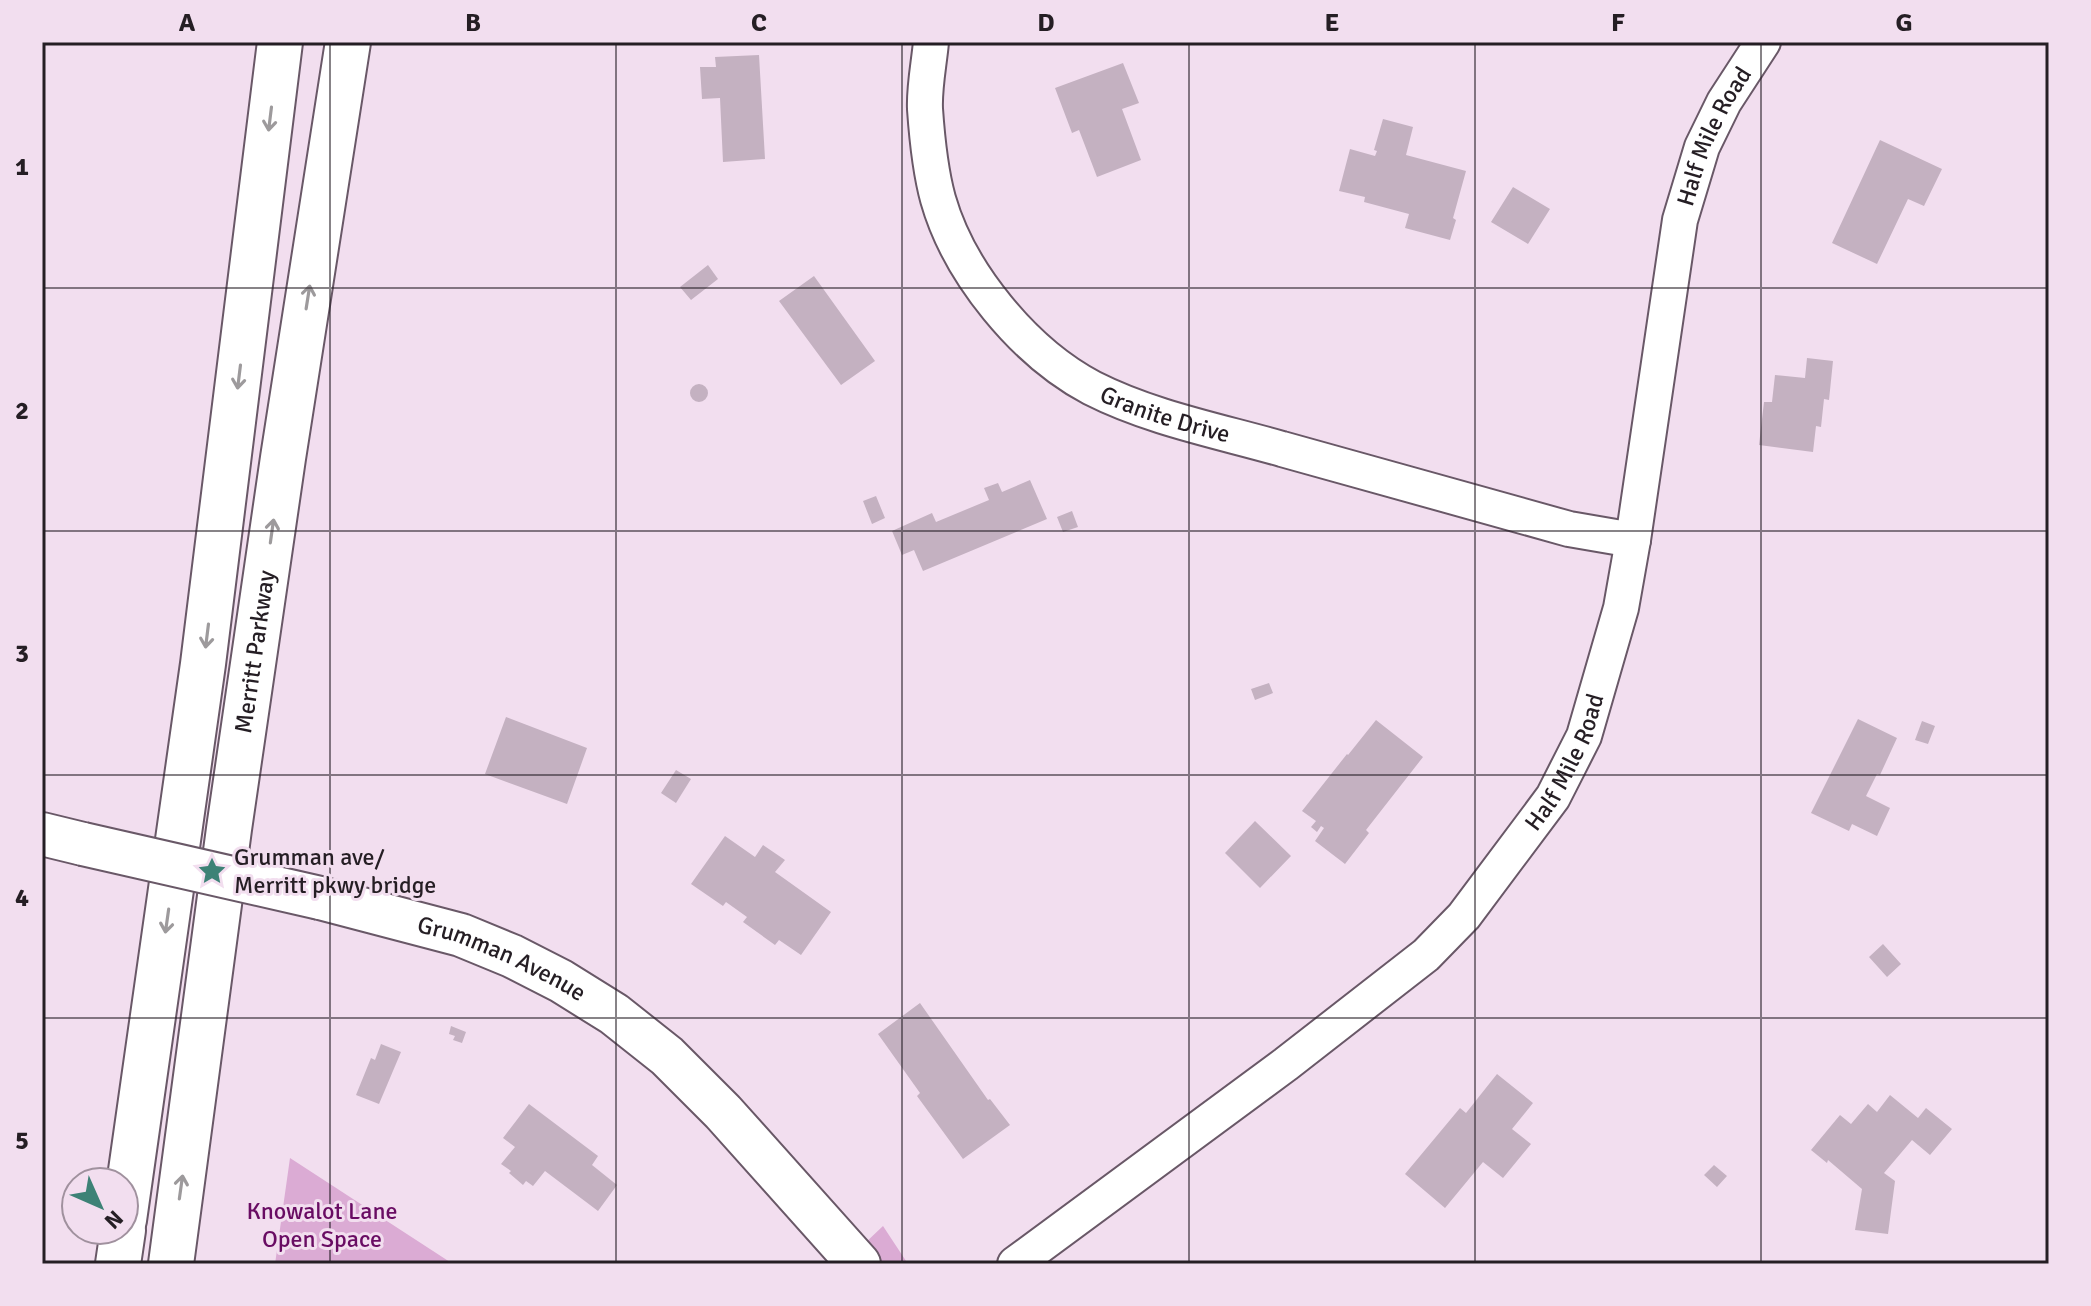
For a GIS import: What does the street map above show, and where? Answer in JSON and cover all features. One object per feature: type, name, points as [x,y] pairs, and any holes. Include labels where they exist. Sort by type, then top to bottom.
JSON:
[{"type":"highway","name":"Merritt Parkway","points":[[132,1166],[203,664],[280,42]]},
{"type":"highway","name":"Merritt Parkway","points":[[171,1264],[229,829],[348,42]]},
{"type":"street","name":"Granite Drive","points":[[931,42],[925,107],[932,168],[938,200],[954,241],[1001,313],[1024,337],[1089,387],[1162,416],[1569,529],[1633,540]]},
{"type":"street","name":"Half Mile Road","points":[[1015,1264],[1286,1064],[1426,955],[1464,916],[1553,797],[1584,736],[1621,608],[1680,220],[1702,147],[1724,102],[1763,42]]},
{"type":"street","name":"Grumman Avenue","points":[[42,834],[320,898],[474,940],[561,981],[614,1014],[667,1056],[723,1112],[859,1264]]},
{"type":"green space","name":"Knowalot Lane Open Space","points":[[290,1158],[453,1264],[275,1264]]},
{"type":"green space","points":[[883,1226],[908,1264],[843,1264]]},
{"type":"building","points":[[759,55],[765,159],[723,162],[720,98],[702,99],[700,67],[716,67],[715,57]]},
{"type":"building","points":[[1123,63],[1139,103],[1122,109],[1141,160],[1097,177],[1079,130],[1072,133],[1055,88]]},
{"type":"building","points":[[1383,119],[1413,127],[1406,155],[1466,171],[1450,240],[1405,228],[1409,214],[1364,202],[1365,197],[1339,191],[1350,149],[1375,156]]},
{"type":"building","points":[[1880,140],[1942,169],[1924,206],[1908,199],[1877,264],[1832,243]]},
{"type":"building","points":[[1513,187],[1550,209],[1528,244],[1491,222]]},
{"type":"building","points":[[708,265],[718,279],[691,300],[680,287]]},
{"type":"building","points":[[814,276],[875,361],[841,385],[779,301]]},
{"type":"building","points":[[1807,358],[1833,361],[1829,400],[1824,399],[1821,427],[1816,426],[1813,452],[1759,445],[1764,402],[1772,402],[1775,375],[1805,378]]},
{"type":"building","points":[[699,384],[708,393],[699,402],[690,393]]},
{"type":"building","points":[[1030,480],[1047,519],[923,571],[914,550],[902,555],[892,531],[932,513],[936,522],[989,500],[984,488],[998,483],[1002,492]]},
{"type":"building","points":[[876,496],[885,518],[872,524],[863,501]]},
{"type":"building","points":[[1072,511],[1078,527],[1063,532],[1057,517]]},
{"type":"building","points":[[1269,683],[1273,693],[1255,700],[1251,689]]},
{"type":"building","points":[[506,717],[587,748],[567,804],[485,774]]},
{"type":"building","points":[[1858,719],[1897,738],[1880,775],[1877,774],[1866,796],[1890,808],[1877,836],[1852,824],[1849,831],[1811,813]]},
{"type":"building","points":[[1376,720],[1423,757],[1366,830],[1369,833],[1345,864],[1315,841],[1324,828],[1321,826],[1317,832],[1311,827],[1316,821],[1302,811]]},
{"type":"building","points":[[1922,721],[1935,726],[1928,744],[1915,740]]},
{"type":"building","points":[[676,770],[691,779],[676,803],[661,793]]},
{"type":"building","points":[[1255,821],[1291,856],[1260,888],[1225,853]]},
{"type":"building","points":[[725,836],[755,857],[763,845],[785,860],[775,872],[831,912],[801,955],[779,940],[775,945],[743,922],[747,917],[726,902],[723,906],[691,884]]},
{"type":"building","points":[[1883,944],[1901,964],[1887,977],[1869,957]]},
{"type":"building","points":[[920,1003],[988,1100],[1010,1125],[963,1159],[917,1096],[920,1093],[878,1034]]},
{"type":"building","points":[[451,1026],[466,1032],[462,1043],[453,1040],[455,1036],[449,1034]]},
{"type":"building","points":[[381,1044],[401,1052],[379,1104],[356,1095],[371,1058],[375,1060]]},
{"type":"building","points":[[1497,1074],[1533,1103],[1512,1129],[1531,1144],[1503,1178],[1483,1162],[1445,1208],[1405,1174],[1460,1108],[1466,1113]]},
{"type":"building","points":[[1890,1095],[1918,1118],[1926,1108],[1952,1129],[1930,1155],[1912,1140],[1884,1173],[1895,1181],[1888,1234],[1855,1230],[1862,1189],[1811,1150],[1840,1115],[1851,1124],[1868,1104],[1877,1112]]},
{"type":"building","points":[[529,1104],[598,1156],[592,1165],[617,1185],[598,1211],[545,1171],[533,1186],[526,1181],[523,1185],[501,1164],[515,1147],[503,1138]]},
{"type":"building","points":[[1714,1165],[1727,1176],[1717,1187],[1704,1175]]},
{"type":"place","name":"Grumman ave/ Merritt pkwy bridge","points":[[212,871]]}]
